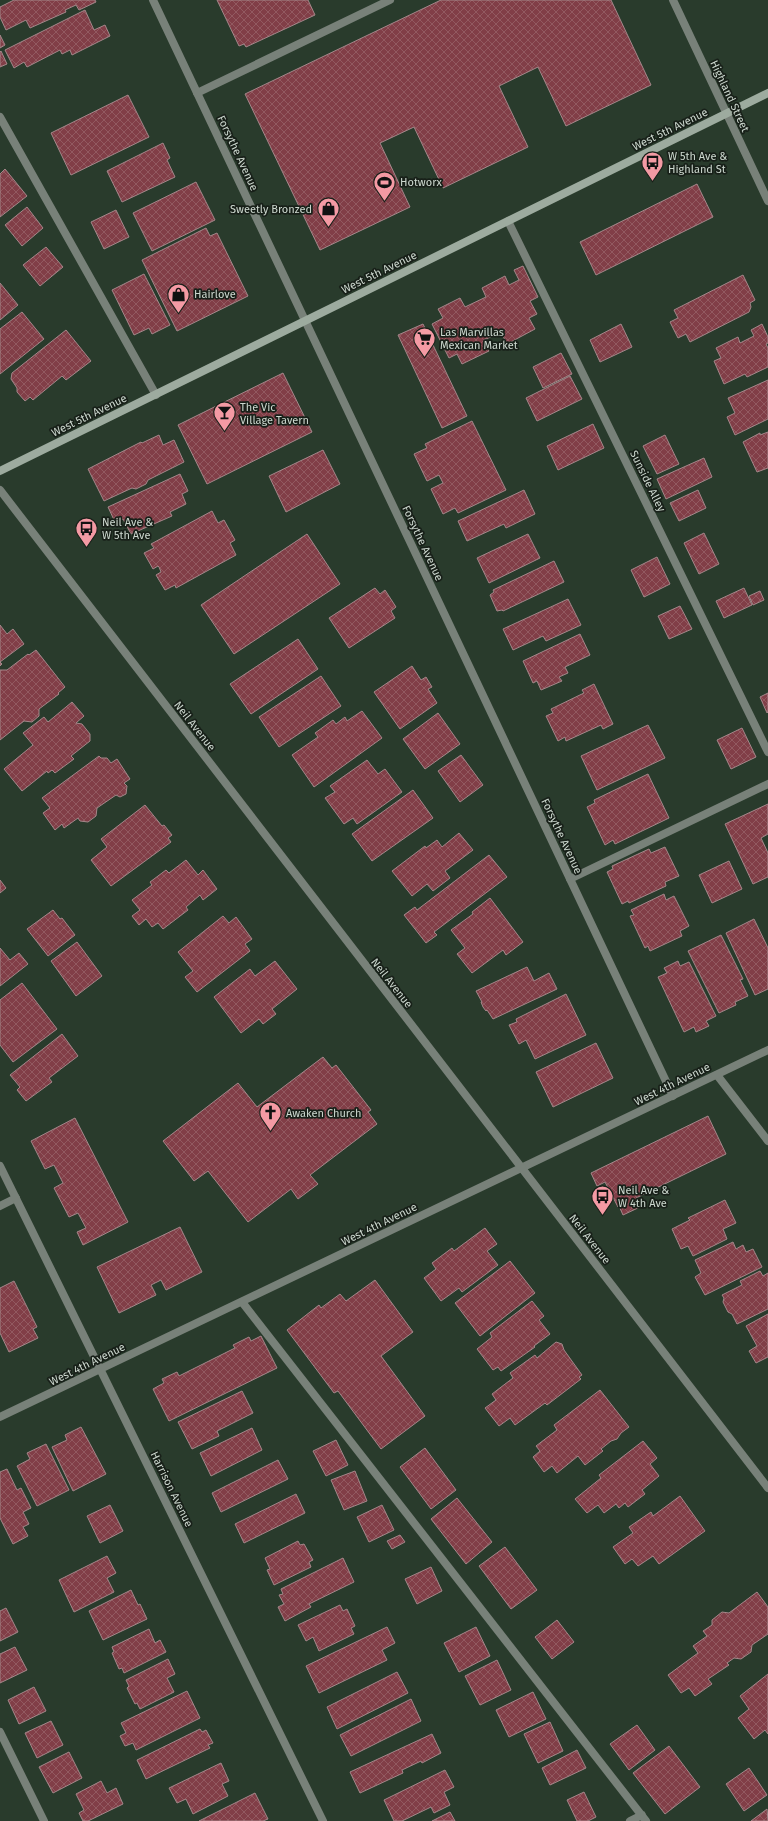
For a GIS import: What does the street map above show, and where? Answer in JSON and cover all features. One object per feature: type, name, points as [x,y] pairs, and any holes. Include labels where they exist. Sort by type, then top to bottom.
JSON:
[{"type":"main road","name":"West 5th Avenue","points":[[0,471],[768,93]]},
{"type":"street","name":"Forsythe Avenue","points":[[153,0],[673,1096]]},
{"type":"street","points":[[197,93],[390,0]]},
{"type":"street","name":"Highland Street","points":[[673,0],[768,201]]},
{"type":"street","points":[[0,117],[156,395]]},
{"type":"street","name":"Sunside Alley","points":[[508,221],[768,752]]},
{"type":"street","name":"Neil Avenue","points":[[0,490],[768,1488]]},
{"type":"street","points":[[570,879],[768,784]]},
{"type":"street","name":"West 4th Avenue","points":[[0,1418],[768,1050]]},
{"type":"street","points":[[717,1075],[768,1141]]},
{"type":"street","name":"Harrison Avenue","points":[[0,1166],[323,1821]]},
{"type":"street","points":[[0,1206],[16,1198]]},
{"type":"street","points":[[242,1302],[644,1818],[630,1821]]},
{"type":"street","points":[[0,1732],[44,1821]]},
{"type":"building","points":[[14,0],[95,0],[96,2],[79,10],[76,5],[65,10],[66,12],[30,28],[26,20],[6,30],[0,17],[0,7]]},
{"type":"building","points":[[217,0],[308,0],[315,15],[246,47],[244,44],[239,46]]},
{"type":"building","points":[[441,0],[611,0],[651,85],[566,126],[538,67],[499,86],[528,147],[443,188],[414,127],[380,143],[410,207],[320,250],[245,94]]},
{"type":"building","points":[[85,10],[94,30],[105,25],[110,36],[72,55],[70,50],[62,54],[60,50],[27,67],[24,62],[14,68],[5,50]]},
{"type":"building","points":[[0,35],[5,45],[0,48]]},
{"type":"building","points":[[1,51],[7,64],[0,67],[0,52]]},
{"type":"building","points":[[128,95],[149,137],[71,175],[51,133]]},
{"type":"building","points":[[163,143],[170,158],[167,160],[175,177],[122,202],[107,171]]},
{"type":"building","points":[[5,169],[27,196],[0,217],[0,174]]},
{"type":"building","points":[[196,182],[215,220],[152,251],[133,213]]},
{"type":"building","points":[[697,184],[713,217],[596,275],[580,242]]},
{"type":"building","points":[[27,207],[43,228],[22,246],[5,225]]},
{"type":"building","points":[[116,210],[129,237],[104,249],[91,222]]},
{"type":"building","points":[[206,228],[210,236],[217,233],[248,296],[177,331],[142,260]]},
{"type":"building","points":[[46,247],[63,267],[40,286],[23,265]]},
{"type":"building","points":[[523,266],[538,297],[530,301],[537,314],[529,318],[535,329],[507,344],[501,332],[484,340],[489,351],[462,364],[457,354],[449,358],[432,324],[443,318],[438,309],[460,298],[465,307],[486,297],[482,288],[505,276],[509,285],[519,280],[514,270]]},
{"type":"building","points":[[144,274],[170,325],[152,334],[149,328],[134,335],[112,290]]},
{"type":"building","points":[[743,275],[755,300],[750,303],[751,307],[749,312],[690,342],[686,334],[678,338],[670,322],[678,318],[674,310]]},
{"type":"building","points":[[0,283],[18,305],[0,320]]},
{"type":"building","points":[[22,312],[44,339],[0,374],[0,329]]},
{"type":"building","points":[[423,324],[467,416],[442,428],[398,335]]},
{"type":"building","points":[[621,324],[632,347],[600,362],[590,340]]},
{"type":"building","points":[[762,324],[768,337],[768,343],[766,344],[768,348],[768,367],[747,377],[745,374],[724,384],[714,361],[721,358],[716,348],[738,337],[740,343],[754,336],[751,330]]},
{"type":"building","points":[[66,330],[91,361],[66,380],[62,376],[33,400],[30,397],[25,401],[17,392],[17,388],[11,379],[12,373]]},
{"type":"building","points":[[561,353],[572,374],[543,388],[533,367]]},
{"type":"building","points":[[283,373],[312,432],[207,484],[178,425]]},
{"type":"building","points":[[570,376],[582,399],[537,421],[526,398]]},
{"type":"building","points":[[768,380],[768,419],[735,435],[727,417],[735,413],[728,398]]},
{"type":"building","points":[[472,421],[506,490],[458,513],[455,508],[443,514],[431,489],[443,483],[439,475],[427,481],[414,454],[427,448],[425,444]]},
{"type":"building","points":[[593,424],[604,448],[558,470],[547,446]]},
{"type":"building","points":[[768,432],[768,468],[757,472],[743,442],[760,433],[760,435]]},
{"type":"building","points":[[159,435],[163,445],[174,440],[184,462],[148,480],[146,484],[136,489],[132,488],[104,501],[88,469],[141,442],[142,443]]},
{"type":"building","points":[[665,435],[679,464],[657,474],[643,446]]},
{"type":"building","points":[[323,450],[340,484],[286,512],[269,476]]},
{"type":"building","points":[[704,458],[712,477],[666,499],[657,479]]},
{"type":"building","points":[[180,474],[188,491],[182,494],[186,504],[170,512],[172,516],[131,534],[123,519],[115,522],[108,507]]},
{"type":"building","points":[[524,490],[535,514],[506,528],[504,524],[467,541],[458,521]]},
{"type":"building","points":[[698,490],[706,508],[679,521],[670,503]]},
{"type":"building","points":[[212,511],[218,523],[224,520],[235,540],[230,543],[236,555],[176,588],[175,585],[165,590],[156,575],[161,572],[159,567],[158,566],[153,569],[144,553],[154,548],[151,544]]},
{"type":"building","points":[[704,533],[719,564],[699,574],[684,543]]},
{"type":"building","points":[[307,534],[340,584],[234,654],[201,605]]},
{"type":"building","points":[[528,534],[540,558],[489,583],[477,558]]},
{"type":"building","points":[[657,557],[670,584],[644,597],[631,570]]},
{"type":"building","points":[[554,561],[564,582],[503,611],[497,611],[490,595],[494,592],[493,590]]},
{"type":"building","points":[[375,588],[380,594],[385,590],[396,607],[391,611],[395,618],[349,648],[329,618]]},
{"type":"building","points":[[744,588],[752,605],[724,618],[716,601]]},
{"type":"building","points":[[760,591],[764,600],[753,605],[749,596]]},
{"type":"building","points":[[568,599],[581,625],[546,641],[543,636],[513,650],[503,629]]},
{"type":"building","points":[[680,606],[692,629],[669,639],[658,616]]},
{"type":"building","points":[[0,625],[7,634],[13,629],[24,644],[0,662]]},
{"type":"building","points":[[580,634],[590,655],[565,667],[568,673],[559,677],[562,681],[541,690],[537,681],[533,683],[523,661]]},
{"type":"building","points":[[298,639],[318,669],[251,714],[230,684]]},
{"type":"building","points":[[36,650],[65,687],[58,693],[59,694],[39,709],[39,716],[32,722],[24,721],[0,740],[0,670],[7,670],[28,654],[29,655]]},
{"type":"building","points":[[412,666],[421,680],[426,677],[432,687],[428,689],[437,703],[400,729],[374,692]]},
{"type":"building","points":[[321,676],[341,706],[279,747],[259,717]]},
{"type":"building","points":[[594,684],[613,724],[603,729],[601,725],[566,741],[565,737],[558,741],[546,716],[553,713],[551,709],[584,693],[582,690]]},
{"type":"building","points":[[768,693],[768,712],[767,713],[760,697]]},
{"type":"building","points":[[72,702],[84,716],[76,723],[82,724],[90,734],[90,741],[71,756],[74,759],[55,773],[52,770],[48,773],[47,771],[22,791],[4,769],[33,745],[23,733],[44,717],[48,722]]},
{"type":"building","points":[[362,711],[382,738],[314,787],[292,755],[318,737],[315,733],[333,720],[336,724],[345,717],[347,721]]},
{"type":"building","points":[[438,713],[460,744],[425,769],[403,739]]},
{"type":"building","points":[[648,725],[665,758],[597,790],[581,756]]},
{"type":"building","points":[[742,728],[756,757],[731,769],[717,740]]},
{"type":"building","points":[[461,755],[483,785],[460,802],[438,771]]},
{"type":"building","points":[[99,756],[101,758],[107,758],[111,763],[117,759],[130,779],[124,783],[127,786],[126,794],[120,797],[116,795],[97,808],[96,816],[88,822],[80,821],[78,818],[64,828],[62,824],[55,830],[43,813],[50,808],[42,798]]},
{"type":"building","points":[[367,760],[378,774],[385,769],[402,792],[357,824],[353,818],[344,824],[325,798],[335,792],[330,786]]},
{"type":"building","points":[[648,774],[669,818],[615,844],[613,840],[605,845],[587,807],[595,803],[594,800]]},
{"type":"building","points":[[413,790],[433,818],[372,861],[352,834]]},
{"type":"building","points":[[768,804],[768,834],[761,838],[768,853],[768,877],[753,884],[725,824]]},
{"type":"building","points":[[145,805],[162,826],[164,825],[172,835],[168,838],[171,842],[111,886],[91,860],[107,847],[101,839]]},
{"type":"building","points":[[459,833],[473,850],[445,871],[450,878],[433,891],[427,884],[412,896],[392,871],[425,846],[426,848],[437,840],[442,847]]},
{"type":"building","points":[[665,847],[679,876],[665,882],[666,886],[629,903],[628,901],[622,904],[607,872],[613,869],[612,866],[649,849],[651,853]]},
{"type":"building","points":[[489,855],[507,877],[434,932],[437,935],[426,943],[404,915],[415,907],[417,910]]},
{"type":"building","points":[[186,860],[198,875],[203,870],[217,889],[203,900],[200,895],[186,907],[188,910],[163,929],[158,923],[152,927],[146,919],[139,925],[132,916],[140,910],[132,900],[152,885],[150,882],[166,870],[169,873]]},
{"type":"building","points":[[729,861],[742,889],[712,903],[699,875]]},
{"type":"building","points":[[0,880],[6,888],[0,893]]},
{"type":"building","points":[[664,894],[666,900],[674,896],[689,926],[680,931],[682,936],[650,951],[648,946],[645,948],[630,916],[634,915],[631,910]]},
{"type":"building","points":[[490,898],[523,942],[506,955],[503,950],[472,973],[457,954],[465,948],[451,930],[473,914],[472,912]]},
{"type":"building","points":[[53,910],[60,919],[62,918],[75,935],[48,956],[27,929]]},
{"type":"building","points":[[223,916],[229,923],[236,917],[252,939],[245,944],[250,951],[197,992],[185,977],[193,971],[178,952]]},
{"type":"building","points":[[754,919],[768,948],[768,989],[755,995],[726,933]]},
{"type":"building","points":[[721,935],[743,979],[740,980],[748,996],[735,1002],[736,1005],[719,1013],[688,951]]},
{"type":"building","points":[[77,942],[102,976],[76,996],[51,961]]},
{"type":"building","points":[[0,948],[10,960],[19,953],[28,964],[0,986]]},
{"type":"building","points":[[275,961],[297,989],[272,1009],[276,1014],[263,1024],[259,1019],[241,1033],[214,997],[250,969],[255,976]]},
{"type":"building","points":[[678,961],[680,966],[689,962],[716,1016],[706,1021],[709,1026],[696,1032],[694,1027],[684,1032],[658,977],[667,973],[664,968]]},
{"type":"building","points":[[527,967],[534,981],[549,973],[557,989],[493,1019],[483,1007],[476,991]]},
{"type":"building","points":[[22,983],[57,1029],[13,1062],[0,1045],[0,1000]]},
{"type":"building","points":[[566,994],[586,1035],[535,1059],[526,1040],[519,1044],[509,1025],[517,1022],[516,1019]]},
{"type":"building","points":[[62,1034],[78,1056],[49,1078],[52,1082],[26,1101],[17,1090],[20,1087],[10,1075]]},
{"type":"building","points":[[596,1043],[613,1078],[553,1107],[536,1072]]},
{"type":"building","name":"Awaken Church","points":[[323,1057],[332,1068],[336,1065],[371,1110],[368,1112],[377,1124],[310,1175],[318,1184],[298,1199],[291,1189],[248,1222],[208,1171],[194,1181],[163,1141],[238,1083],[257,1107]]},
{"type":"building","points":[[708,1116],[726,1154],[636,1198],[640,1207],[623,1215],[605,1182],[597,1186],[591,1173]]},
{"type":"building","points":[[75,1118],[128,1222],[83,1245],[77,1232],[86,1228],[78,1213],[69,1217],[54,1188],[63,1183],[54,1165],[45,1169],[31,1141]]},
{"type":"building","points":[[725,1200],[736,1223],[723,1229],[727,1239],[693,1256],[688,1246],[681,1249],[672,1229],[690,1220],[688,1218]]},
{"type":"building","points":[[180,1227],[202,1272],[166,1290],[161,1280],[151,1285],[156,1295],[119,1313],[97,1267]]},
{"type":"building","points":[[485,1228],[497,1244],[487,1251],[498,1265],[462,1292],[459,1288],[441,1301],[424,1278],[436,1269],[432,1263],[452,1248],[454,1251]]},
{"type":"building","points":[[733,1242],[736,1249],[743,1245],[746,1252],[753,1249],[762,1267],[705,1295],[695,1277],[701,1273],[695,1260]]},
{"type":"building","points":[[510,1261],[535,1293],[480,1336],[455,1303]]},
{"type":"building","points":[[760,1271],[763,1276],[768,1273],[768,1309],[737,1324],[732,1314],[728,1312],[723,1302],[724,1298],[722,1295],[742,1285],[740,1281]]},
{"type":"building","points":[[375,1280],[413,1332],[381,1356],[425,1416],[381,1449],[338,1391],[334,1393],[287,1330],[319,1305],[321,1308],[340,1294],[346,1301]]},
{"type":"building","points":[[14,1281],[37,1327],[33,1329],[38,1338],[9,1352],[0,1333],[0,1288]]},
{"type":"building","points":[[532,1301],[544,1316],[539,1320],[550,1334],[534,1346],[535,1347],[501,1371],[498,1367],[493,1370],[477,1349],[492,1337],[490,1333]]},
{"type":"building","points":[[768,1314],[768,1357],[756,1363],[749,1351],[757,1346],[746,1326]]},
{"type":"building","points":[[261,1336],[277,1368],[169,1421],[153,1389],[164,1383],[162,1379],[177,1372],[179,1376],[235,1348],[233,1345],[249,1337],[251,1341]]},
{"type":"building","points":[[556,1342],[562,1344],[564,1350],[582,1375],[579,1377],[581,1379],[547,1405],[545,1403],[515,1425],[510,1418],[499,1426],[485,1408],[496,1400],[492,1394],[513,1378],[510,1373],[535,1355],[537,1358]]},
{"type":"building","points":[[600,1390],[629,1427],[621,1433],[617,1439],[611,1441],[601,1449],[603,1451],[585,1465],[578,1456],[557,1473],[552,1466],[544,1472],[533,1457],[540,1451],[536,1446],[557,1430],[554,1425]]},
{"type":"building","points":[[242,1391],[253,1413],[217,1431],[219,1436],[192,1449],[178,1422]]},
{"type":"building","points":[[81,1427],[106,1474],[73,1491],[52,1447],[67,1440],[65,1435]]},
{"type":"building","points":[[252,1428],[262,1450],[211,1476],[200,1453]]},
{"type":"building","points":[[336,1440],[348,1465],[326,1476],[313,1451]]},
{"type":"building","points":[[643,1441],[657,1458],[650,1464],[659,1476],[642,1490],[645,1494],[628,1507],[625,1503],[619,1508],[616,1504],[604,1513],[598,1505],[587,1513],[575,1499],[601,1478],[599,1475]]},
{"type":"building","points":[[46,1444],[69,1490],[37,1506],[17,1466],[30,1459],[27,1453]]},
{"type":"building","points":[[425,1448],[456,1490],[431,1509],[400,1467]]},
{"type":"building","points":[[278,1460],[288,1479],[221,1512],[212,1493]]},
{"type":"building","points":[[7,1469],[17,1490],[21,1488],[31,1508],[23,1512],[29,1524],[23,1527],[28,1536],[13,1544],[0,1518],[0,1472]]},
{"type":"building","points":[[355,1471],[367,1501],[344,1510],[331,1480]]},
{"type":"building","points":[[296,1494],[305,1513],[244,1543],[235,1524]]},
{"type":"building","points":[[680,1496],[705,1531],[659,1564],[653,1556],[638,1566],[632,1559],[625,1564],[613,1547],[633,1533],[629,1527],[651,1512],[653,1516]]},
{"type":"building","points":[[457,1498],[492,1542],[466,1564],[431,1519]]},
{"type":"building","points":[[110,1505],[123,1531],[100,1543],[87,1516]]},
{"type":"building","points":[[382,1505],[394,1530],[369,1542],[357,1517]]},
{"type":"building","points":[[400,1535],[405,1542],[392,1549],[387,1541]]},
{"type":"building","points":[[298,1541],[300,1545],[304,1544],[313,1560],[309,1562],[311,1567],[274,1585],[267,1570],[270,1569],[265,1558]]},
{"type":"building","points":[[505,1547],[537,1590],[511,1609],[479,1566]]},
{"type":"building","points":[[107,1556],[116,1573],[107,1578],[114,1592],[74,1612],[59,1580]]},
{"type":"building","points":[[343,1558],[354,1582],[309,1604],[311,1607],[285,1621],[278,1607],[284,1604],[279,1595],[283,1594],[281,1589]]},
{"type":"building","points":[[431,1567],[442,1591],[417,1604],[405,1579]]},
{"type":"building","points":[[131,1590],[147,1619],[103,1640],[89,1611]]},
{"type":"building","points":[[757,1592],[768,1607],[768,1634],[752,1645],[751,1652],[741,1659],[734,1658],[727,1663],[729,1665],[708,1679],[712,1684],[695,1696],[689,1688],[681,1693],[668,1675],[698,1653],[693,1646],[707,1636],[703,1631],[712,1625],[712,1620],[722,1612],[729,1613]]},
{"type":"building","points":[[340,1605],[343,1611],[347,1609],[355,1626],[351,1628],[354,1634],[319,1651],[313,1637],[306,1641],[298,1625]]},
{"type":"building","points":[[6,1608],[18,1632],[0,1641],[0,1611]]},
{"type":"building","points":[[557,1620],[574,1642],[552,1659],[535,1637]]},
{"type":"building","points":[[387,1627],[395,1643],[382,1650],[387,1660],[319,1693],[306,1666]]},
{"type":"building","points":[[476,1627],[490,1656],[459,1672],[444,1643]]},
{"type":"building","points":[[149,1629],[155,1643],[160,1640],[166,1652],[124,1673],[122,1668],[119,1669],[112,1653],[114,1652],[112,1647]]},
{"type":"building","points":[[15,1647],[27,1670],[0,1683],[0,1654]]},
{"type":"building","points":[[168,1659],[175,1674],[167,1678],[174,1692],[140,1709],[137,1703],[135,1704],[127,1688],[129,1686],[126,1680]]},
{"type":"building","points":[[497,1660],[511,1690],[480,1705],[465,1676]]},
{"type":"building","points":[[397,1672],[408,1693],[337,1729],[327,1707]]},
{"type":"building","points":[[768,1674],[768,1734],[765,1730],[754,1739],[738,1718],[749,1709],[740,1696]]},
{"type":"building","points":[[34,1687],[46,1711],[19,1724],[8,1700]]},
{"type":"building","points":[[187,1691],[200,1718],[136,1750],[133,1743],[125,1746],[120,1736],[126,1733],[121,1723]]},
{"type":"building","points":[[533,1692],[546,1719],[509,1737],[496,1710]]},
{"type":"building","points":[[411,1699],[421,1721],[351,1756],[340,1735]]},
{"type":"building","points":[[51,1721],[63,1745],[37,1758],[25,1733]]},
{"type":"building","points":[[550,1722],[563,1751],[538,1763],[524,1734]]},
{"type":"building","points":[[637,1725],[655,1750],[629,1770],[610,1744]]},
{"type":"building","points":[[200,1729],[202,1732],[206,1730],[213,1743],[208,1745],[210,1748],[146,1779],[137,1760]]},
{"type":"building","points":[[432,1734],[441,1753],[422,1763],[421,1761],[402,1770],[403,1773],[360,1793],[350,1772]]},
{"type":"building","points":[[669,1746],[700,1787],[665,1814],[633,1773]]},
{"type":"building","points":[[577,1750],[586,1768],[550,1785],[542,1768]]},
{"type":"building","points":[[69,1752],[82,1778],[53,1793],[39,1767]]},
{"type":"building","points":[[221,1763],[229,1781],[222,1784],[228,1796],[193,1814],[186,1799],[177,1803],[169,1788]]},
{"type":"building","points":[[749,1768],[767,1795],[744,1811],[726,1784]]},
{"type":"building","points":[[445,1770],[454,1787],[444,1792],[450,1805],[434,1813],[431,1807],[402,1821],[394,1821],[384,1800]]},
{"type":"building","points":[[101,1781],[107,1793],[116,1788],[123,1804],[88,1821],[83,1821],[79,1813],[84,1810],[76,1794]]},
{"type":"building","points":[[584,1792],[596,1817],[588,1821],[577,1821],[567,1800]]},
{"type":"building","points":[[255,1793],[268,1819],[263,1821],[199,1821]]},
{"type":"building","points":[[767,1809],[768,1821],[751,1821]]},
{"type":"building","points":[[450,1812],[455,1821],[432,1821]]},
{"type":"place","name":"W 5th Ave & Highland St","points":[[652,182]]},
{"type":"place","name":"Hotworx","points":[[384,202]]},
{"type":"place","name":"Sweetly Bronzed","points":[[328,228]]},
{"type":"place","name":"Hairlove","points":[[179,314]]},
{"type":"place","name":"Las Marvillas Mexican Market","points":[[425,358]]},
{"type":"place","name":"The Vic Village Tavern","points":[[224,432]]},
{"type":"place","name":"Neil Ave & W 5th Ave","points":[[86,548]]},
{"type":"place","name":"Awaken Church","points":[[270,1132]]},
{"type":"place","name":"Neil Ave & W 4th Ave","points":[[602,1216]]}]
